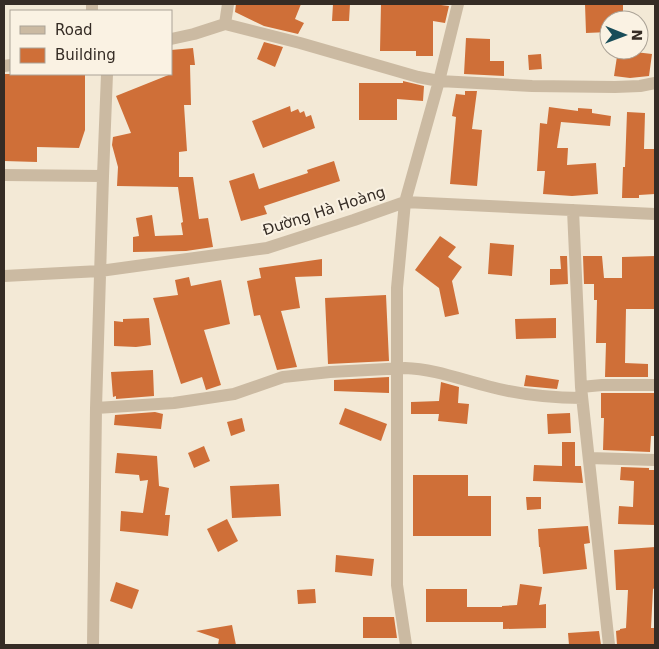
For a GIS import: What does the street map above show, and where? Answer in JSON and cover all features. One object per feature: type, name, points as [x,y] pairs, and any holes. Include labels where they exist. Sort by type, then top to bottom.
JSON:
[{"type":"street","points":[[225,24],[228,4]]},
{"type":"street","points":[[406,645],[397,585],[397,288],[405,202],[458,4]]},
{"type":"street","points":[[172,39],[225,24],[438,81],[560,87],[632,86],[655,83]]},
{"type":"street","points":[[93,645],[96,408],[107,75]]},
{"type":"street","points":[[4,175],[103,176]]},
{"type":"street","name":"Đường Hà Hoàng","points":[[4,276],[100,271],[267,248],[405,202],[655,214]]},
{"type":"street","points":[[573,210],[582,393],[609,645]]},
{"type":"street","points":[[96,408],[174,403],[234,394],[292,376],[396,369],[417,369],[449,375],[489,387],[550,398],[582,393],[602,385],[655,385]]},
{"type":"street","points":[[589,458],[655,460]]},
{"type":"building","points":[[236,4],[301,4],[295,19],[304,23],[298,34],[264,26],[235,12]]},
{"type":"building","points":[[333,4],[350,4],[349,21],[332,21]]},
{"type":"building","points":[[381,4],[433,4],[449,6],[445,23],[433,21],[433,56],[416,56],[416,51],[380,51]]},
{"type":"building","points":[[585,4],[623,4],[623,10],[599,10],[599,32],[586,33]]},
{"type":"building","points":[[466,38],[490,39],[490,61],[504,61],[504,76],[464,74]]},
{"type":"building","points":[[264,42],[283,47],[275,67],[257,59]]},
{"type":"building","points":[[193,48],[195,65],[190,65],[191,105],[184,105],[187,151],[179,152],[179,177],[193,177],[199,219],[208,218],[213,247],[186,251],[133,252],[133,237],[139,236],[136,218],[152,215],[155,236],[183,235],[181,223],[183,222],[178,187],[117,186],[118,167],[112,145],[113,137],[131,133],[116,96],[172,75],[172,50]]},
{"type":"building","points":[[541,54],[542,69],[529,70],[528,55]]},
{"type":"building","points":[[649,54],[652,54],[649,76],[630,78],[614,76],[616,60],[649,60]]},
{"type":"building","points":[[4,74],[85,75],[85,130],[79,148],[37,147],[37,162],[4,161]]},
{"type":"building","points":[[403,81],[424,86],[423,101],[397,99],[397,120],[359,120],[359,83],[403,83]]},
{"type":"building","points":[[465,91],[477,91],[472,129],[482,130],[477,186],[450,184],[456,117],[452,116],[456,94],[465,95]]},
{"type":"building","points":[[290,106],[291,112],[298,109],[300,113],[304,111],[306,117],[311,115],[315,128],[263,148],[252,121]]},
{"type":"building","points":[[549,107],[578,111],[578,108],[592,109],[592,113],[611,116],[610,126],[561,122],[557,148],[568,148],[567,165],[596,163],[598,194],[572,196],[543,194],[545,171],[537,171],[540,123],[547,124]]},
{"type":"building","points":[[627,112],[645,113],[644,149],[655,149],[655,194],[639,195],[639,198],[622,198]]},
{"type":"building","points":[[334,161],[340,181],[264,206],[267,214],[241,221],[229,181],[254,173],[259,189],[308,173],[307,170]]},
{"type":"building","points":[[440,236],[456,247],[448,257],[462,267],[452,281],[459,314],[445,317],[439,288],[415,270]]},
{"type":"building","points":[[490,243],[514,245],[512,276],[488,274]]},
{"type":"building","points":[[560,256],[567,256],[568,284],[550,285],[550,269],[561,269]]},
{"type":"building","points":[[583,256],[602,256],[604,278],[622,278],[622,257],[655,256],[655,309],[626,309],[625,363],[648,364],[648,377],[605,377],[606,343],[596,343],[597,300],[594,300],[594,284],[584,284]]},
{"type":"building","points":[[322,259],[322,276],[295,277],[300,308],[281,311],[297,367],[277,370],[260,315],[254,316],[247,281],[261,278],[259,268]]},
{"type":"building","points":[[189,277],[191,286],[221,280],[230,324],[204,330],[221,385],[206,390],[202,377],[181,384],[153,298],[178,295],[175,280]]},
{"type":"building","points":[[386,295],[389,361],[328,364],[325,298]]},
{"type":"building","points":[[149,318],[151,345],[136,347],[114,346],[114,321],[123,322],[123,319]]},
{"type":"building","points":[[556,318],[556,338],[516,339],[515,319]]},
{"type":"building","points":[[153,370],[154,396],[116,399],[116,396],[113,397],[111,372]]},
{"type":"building","points":[[526,375],[559,380],[557,389],[524,386]]},
{"type":"building","points":[[389,377],[389,393],[334,391],[334,380]]},
{"type":"building","points":[[441,382],[459,387],[458,403],[469,404],[467,424],[438,421],[439,414],[411,414],[411,402],[439,401]]},
{"type":"building","points":[[601,393],[655,393],[655,436],[651,436],[650,452],[603,450],[604,418],[601,418]]},
{"type":"building","points":[[345,408],[387,424],[381,441],[339,424]]},
{"type":"building","points":[[155,412],[163,414],[161,429],[114,425],[115,415]]},
{"type":"building","points":[[570,413],[571,433],[548,434],[547,414]]},
{"type":"building","points":[[242,418],[245,431],[231,436],[227,422]]},
{"type":"building","points":[[562,442],[575,442],[575,466],[581,466],[583,483],[533,481],[534,465],[562,466]]},
{"type":"building","points":[[204,446],[210,461],[194,468],[188,453]]},
{"type":"building","points":[[117,453],[157,456],[159,486],[169,488],[165,515],[170,515],[168,536],[120,531],[121,511],[143,513],[148,480],[140,481],[139,475],[115,473]]},
{"type":"building","points":[[621,467],[655,470],[655,525],[618,524],[619,506],[633,507],[634,481],[620,480]]},
{"type":"building","points":[[413,475],[468,475],[468,496],[491,496],[491,536],[413,536]]},
{"type":"building","points":[[279,484],[281,516],[232,518],[230,486]]},
{"type":"building","points":[[526,497],[541,497],[541,509],[527,510]]},
{"type":"building","points":[[227,519],[238,541],[218,552],[207,529]]},
{"type":"building","points":[[588,526],[590,543],[584,544],[587,569],[543,574],[538,529]]},
{"type":"building","points":[[655,547],[655,588],[653,589],[651,628],[655,628],[655,644],[617,645],[616,631],[626,628],[628,590],[616,590],[614,550]]},
{"type":"building","points":[[336,555],[374,559],[372,576],[335,572]]},
{"type":"building","points":[[116,582],[139,590],[132,609],[110,601]]},
{"type":"building","points":[[520,584],[542,587],[539,605],[546,604],[546,628],[503,629],[503,622],[426,622],[426,589],[467,589],[467,607],[502,607],[517,605]]},
{"type":"building","points":[[315,589],[316,603],[298,604],[297,590]]},
{"type":"building","points":[[363,617],[394,617],[397,638],[363,638]]},
{"type":"building","points":[[232,625],[236,645],[218,645],[219,639],[196,631]]},
{"type":"building","points":[[599,631],[601,645],[569,645],[568,633]]}]
